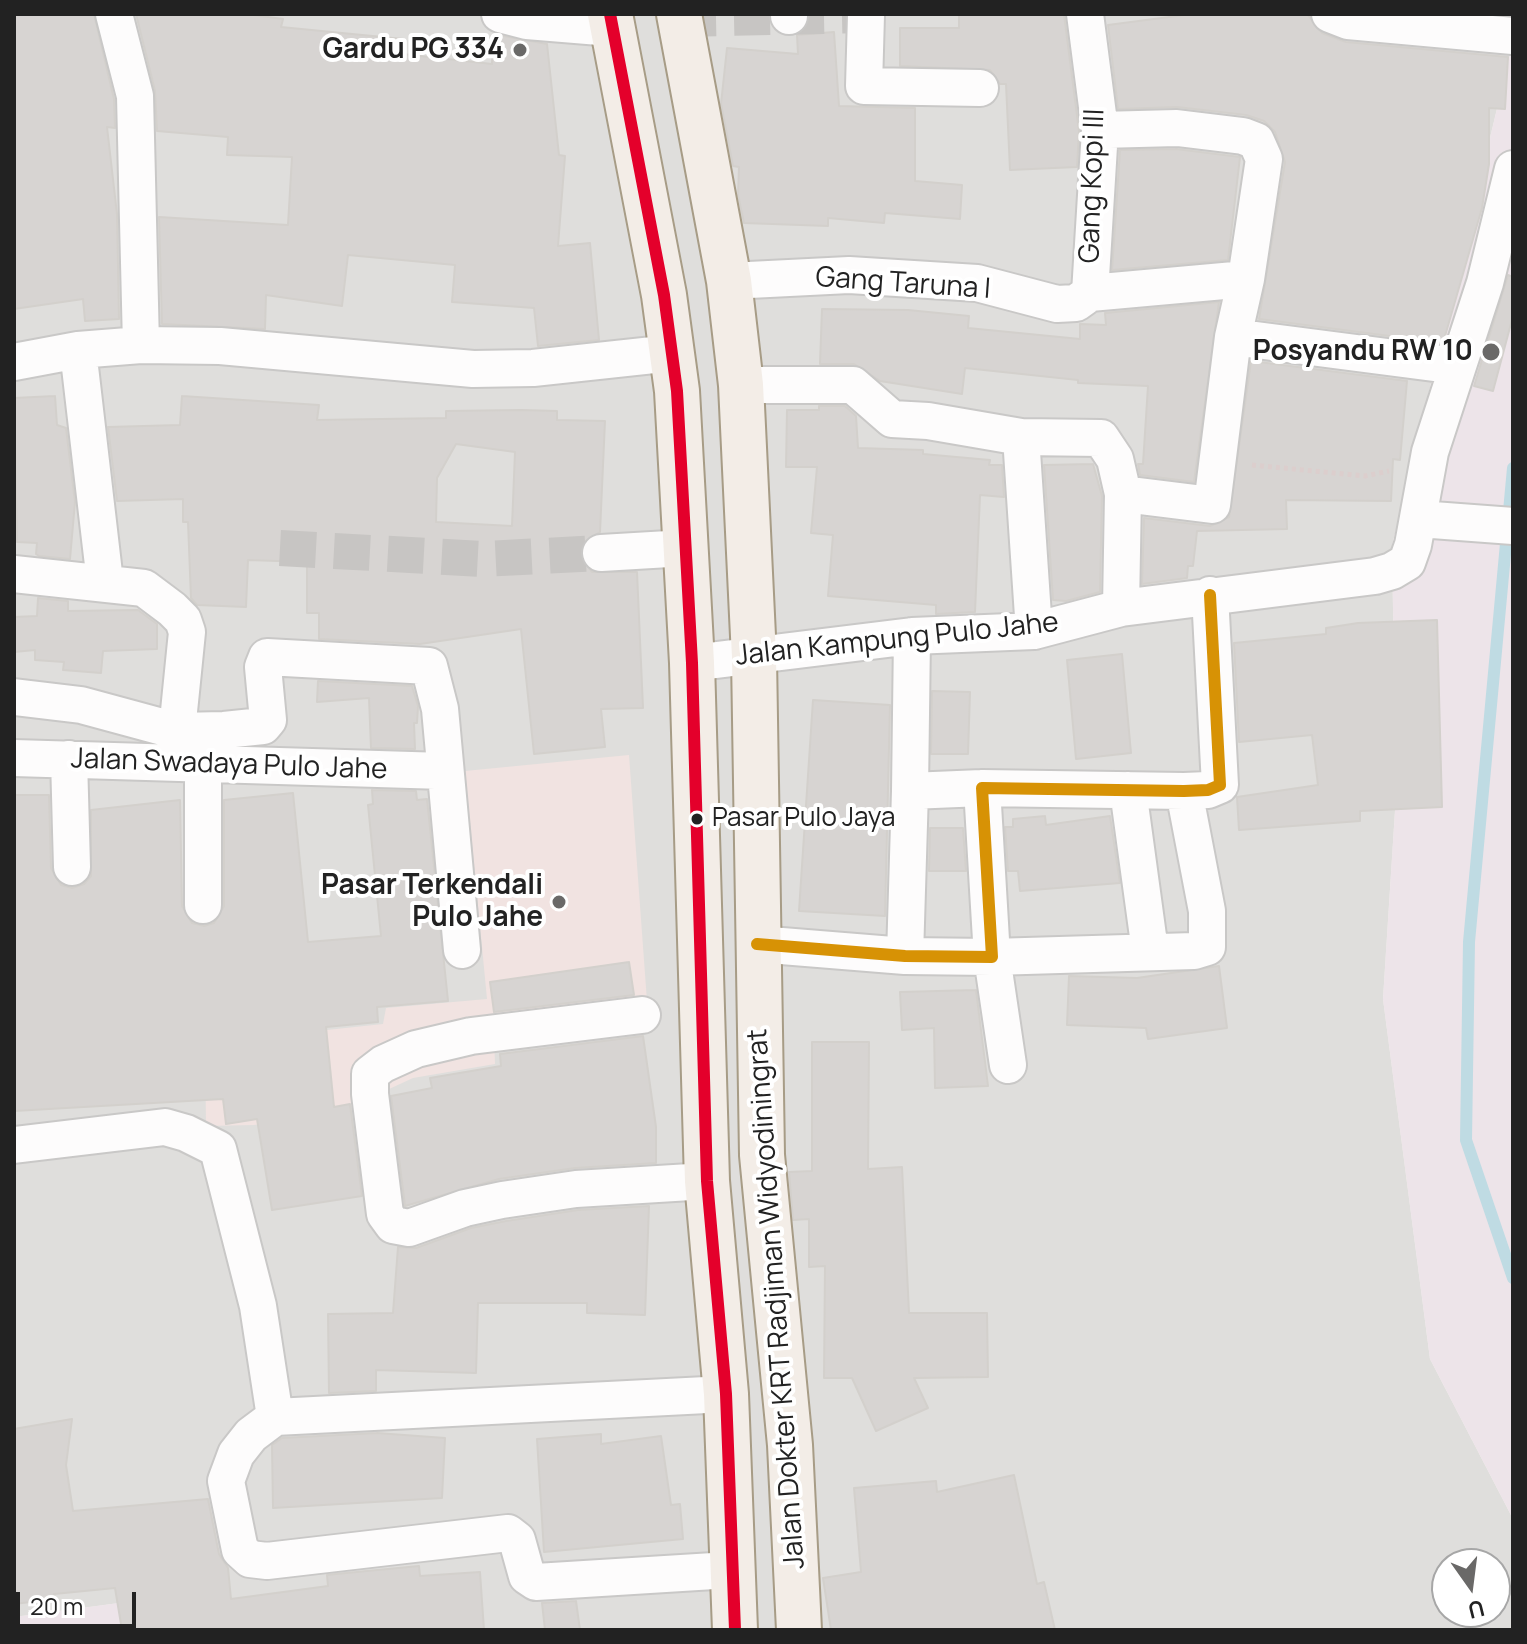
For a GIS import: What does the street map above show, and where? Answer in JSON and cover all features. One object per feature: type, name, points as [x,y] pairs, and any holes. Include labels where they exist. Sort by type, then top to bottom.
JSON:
[{"type":"main road","name":"Jalan Dokter KRT Radjiman Widyodiningrat","points":[[679,14],[729,281],[741,385],[754,657],[762,1155],[790,1445],[799,1630]]},
{"type":"main road","name":"Jalan Dokter KRT Radjiman Widyodiningrat","points":[[611,21],[664,295],[672,353],[692,663],[707,1181],[726,1394],[730,1570],[735,1630]]},
{"type":"street","points":[[114,14],[135,96],[141,345]]},
{"type":"street","points":[[500,14],[527,21],[611,21]]},
{"type":"street","points":[[1330,14],[1348,21],[1513,36]]},
{"type":"street","points":[[866,15],[864,86],[980,88]]},
{"type":"street","name":"Gang Kopi III","points":[[1083,298],[1100,130],[1092,15]]},
{"type":"street","points":[[1100,130],[1177,128],[1256,141],[1264,159],[1246,279],[1233,337],[1212,505],[1123,494]]},
{"type":"street","name":"Jalan Kampung Pulo Jahe","points":[[692,663],[912,636],[1034,631],[1121,608],[1375,576],[1407,562],[1434,520],[1430,452],[1485,283],[1513,169]]},
{"type":"street","name":"Gang Taruna I","points":[[729,281],[849,275],[977,283],[1057,304],[1083,298],[1246,279]]},
{"type":"street","points":[[1233,337],[1457,366]]},
{"type":"street","points":[[14,362],[78,350],[141,345],[220,346],[473,369],[533,368],[672,353]]},
{"type":"street","points":[[78,350],[105,582]]},
{"type":"street","points":[[741,385],[853,385],[892,419],[928,421],[1021,437],[1101,438],[1115,459],[1123,494],[1121,608]]},
{"type":"street","points":[[1021,437],[1034,631]]},
{"type":"street","points":[[1434,520],[1513,526]]},
{"type":"street","points":[[601,553],[686,548]]},
{"type":"street","points":[[14,574],[144,588],[183,620],[188,649],[181,670],[177,731]]},
{"type":"street","points":[[910,791],[982,788],[1184,791],[1208,790],[1220,785],[1222,776],[1210,595]]},
{"type":"street","points":[[905,956],[912,636]]},
{"type":"street","points":[[14,697],[81,705],[177,731],[263,726],[268,720],[263,661],[267,657],[429,666],[435,678],[462,950]]},
{"type":"street","name":"Jalan Swadaya Pulo Jahe","points":[[14,758],[444,771]]},
{"type":"street","points":[[69,759],[72,867]]},
{"type":"street","points":[[203,766],[203,905]]},
{"type":"street","points":[[982,788],[992,957],[1008,1065]]},
{"type":"street","points":[[1128,790],[1150,951]]},
{"type":"street","points":[[757,944],[905,956],[992,957],[1194,951],[1207,947],[1207,911],[1184,791]]},
{"type":"street","points":[[642,1015],[471,1036],[416,1049],[383,1064],[370,1074],[385,1214],[393,1225],[409,1228],[465,1208],[531,1196],[576,1189],[707,1181]]},
{"type":"street","points":[[14,1145],[165,1127],[186,1133],[218,1149],[258,1306],[275,1417]]},
{"type":"street","points":[[726,1394],[275,1417],[251,1435],[227,1471],[229,1505],[240,1550],[250,1559],[267,1561],[508,1533],[517,1540],[527,1576],[536,1582],[730,1570]]},
{"type":"path","points":[[1217,461],[1365,476],[1388,471],[1430,452]]},
{"type":"shaded area","points":[[14,14],[1513,14],[1513,42],[1392,546],[1396,795],[1383,999],[1430,1359],[1513,1519],[1513,1630],[207,1630],[202,1592],[14,1617]]},
{"type":"shaded area","points":[[1513,42],[1513,1519],[1430,1359],[1383,999],[1396,795],[1392,546]]},
{"type":"shaded area","name":"Pasar Terkendali Pulo Jahe","points":[[629,755],[648,1015],[494,1036],[495,1064],[413,1078],[335,1114],[254,1125],[206,1126],[205,1043],[383,1024],[386,1008],[487,999],[465,771]]},
{"type":"shaded area","points":[[202,1592],[207,1630],[14,1630],[14,1617]]},
{"type":"building","points":[[14,14],[94,14],[114,99],[115,128],[107,127],[117,214],[119,319],[85,321],[83,299],[14,309]]},
{"type":"building","points":[[136,14],[246,14],[283,19],[281,27],[403,39],[402,54],[492,64],[493,34],[547,44],[559,155],[565,156],[558,246],[590,243],[599,340],[538,346],[534,308],[452,302],[455,265],[348,255],[342,306],[266,295],[265,329],[162,324],[159,217],[288,225],[292,157],[227,155],[228,137],[157,131],[155,91]]},
{"type":"building","points":[[959,14],[1064,14],[1079,131],[1077,167],[1010,170],[1006,84],[1000,84],[990,70],[900,66],[900,28],[959,28]]},
{"type":"building","points":[[1192,14],[1307,14],[1322,33],[1346,42],[1508,57],[1505,109],[1489,108],[1489,164],[1482,208],[1443,343],[1259,319],[1285,162],[1275,132],[1264,121],[1246,115],[1177,107],[1118,109],[1108,25]]},
{"type":"building","points":[[834,32],[839,106],[915,108],[915,181],[962,185],[960,219],[885,213],[884,223],[828,218],[828,226],[744,223],[738,195],[739,167],[733,166],[721,104],[727,48],[798,54],[797,35]]},
{"type":"building","points":[[1176,149],[1240,157],[1228,260],[1112,270],[1120,150]]},
{"type":"building","points":[[1508,275],[1513,277],[1513,316],[1493,391],[1474,386]]},
{"type":"building","points":[[1219,302],[1194,482],[1140,475],[1138,464],[1143,464],[1148,386],[1078,383],[1078,380],[965,368],[962,394],[880,381],[854,364],[820,364],[822,309],[908,310],[969,316],[968,328],[1080,339],[1080,324],[1106,325],[1105,313]]},
{"type":"building","points":[[1251,361],[1407,381],[1400,460],[1393,459],[1391,501],[1286,500],[1287,529],[1197,531],[1193,566],[1188,566],[1187,578],[1142,584],[1144,518],[1210,526],[1229,517]]},
{"type":"building","points":[[55,396],[57,425],[66,428],[75,502],[70,559],[39,556],[36,554],[37,543],[17,542],[14,398]]},
{"type":"building","points":[[182,396],[319,405],[317,420],[446,418],[446,411],[521,410],[557,411],[557,420],[605,421],[600,532],[583,543],[580,555],[592,572],[637,572],[643,708],[601,709],[605,747],[534,754],[521,629],[420,644],[319,639],[319,613],[307,613],[307,562],[248,560],[246,607],[197,605],[191,598],[188,522],[183,522],[183,499],[117,501],[108,427],[180,425]],"holes":[[[456,444],[515,452],[512,526],[436,522],[437,478]]]},
{"type":"building","points":[[819,406],[845,406],[856,416],[858,448],[923,450],[923,454],[990,460],[989,465],[1002,465],[1004,497],[980,495],[975,612],[936,614],[936,605],[828,596],[833,535],[811,533],[817,467],[786,467],[787,410],[819,410]]},
{"type":"building","points":[[1093,464],[1102,496],[1100,592],[1066,601],[1053,600],[1044,465]]},
{"type":"building","points":[[38,598],[68,601],[68,611],[138,610],[157,624],[157,649],[103,651],[101,673],[63,670],[64,662],[35,660],[35,650],[14,652],[14,617],[37,616]]},
{"type":"building","points":[[1437,620],[1442,807],[1360,811],[1360,821],[1239,830],[1237,797],[1318,785],[1312,735],[1239,742],[1234,643],[1326,634],[1326,628],[1358,623]]},
{"type":"building","points":[[1122,654],[1131,753],[1076,759],[1067,660]]},
{"type":"building","points":[[318,681],[412,686],[418,706],[417,723],[414,723],[415,749],[371,748],[369,698],[317,702]]},
{"type":"building","points":[[932,691],[970,692],[968,754],[931,754]]},
{"type":"building","points":[[813,700],[890,705],[885,916],[799,911]]},
{"type":"building","points":[[372,790],[416,791],[417,800],[427,799],[448,1001],[377,1007],[378,1022],[326,1027],[334,1107],[350,1104],[362,1196],[272,1210],[257,1119],[226,1124],[223,1099],[14,1111],[14,795],[49,795],[51,868],[61,885],[72,888],[84,884],[91,876],[91,810],[180,800],[182,906],[192,923],[204,926],[214,923],[224,906],[224,800],[293,793],[308,942],[381,936],[368,805],[373,804]]},
{"type":"building","points":[[1045,816],[1046,825],[1110,816],[1120,883],[1020,891],[1018,871],[1008,871],[1005,827],[1013,827],[1013,819]]},
{"type":"building","points":[[930,828],[963,828],[966,871],[929,871]]},
{"type":"building","points":[[629,962],[634,995],[494,1012],[490,982]]},
{"type":"building","points":[[1219,966],[1227,1028],[1148,1039],[1146,1028],[1067,1025],[1069,976],[1137,978]]},
{"type":"building","points":[[976,990],[988,1086],[935,1088],[934,1028],[902,1030],[900,992]]},
{"type":"building","points":[[643,1036],[656,1127],[656,1163],[575,1168],[499,1179],[405,1206],[391,1096],[432,1088],[430,1078],[501,1066],[500,1054]]},
{"type":"building","points":[[812,1042],[869,1042],[868,1169],[902,1167],[909,1313],[987,1313],[988,1377],[914,1378],[928,1408],[876,1431],[852,1378],[824,1378],[825,1266],[809,1267],[809,1219],[793,1220],[789,1172],[812,1171]]},
{"type":"building","points":[[649,1206],[645,1315],[587,1313],[587,1303],[478,1303],[476,1373],[376,1370],[376,1391],[329,1393],[328,1314],[393,1313],[398,1247],[416,1248],[471,1228],[506,1221],[578,1210]]},
{"type":"building","points":[[72,1419],[66,1465],[73,1511],[208,1499],[219,1554],[228,1568],[231,1599],[328,1586],[327,1575],[336,1574],[419,1566],[420,1576],[480,1572],[484,1630],[122,1630],[115,1588],[54,1594],[55,1599],[14,1604],[14,1429]]},
{"type":"building","points":[[377,1433],[445,1438],[442,1498],[273,1508],[272,1445],[282,1438]]},
{"type":"building","points":[[601,1434],[601,1444],[661,1436],[671,1505],[680,1504],[683,1539],[544,1552],[537,1439]]},
{"type":"building","points":[[1014,1475],[1037,1584],[1044,1582],[1055,1630],[831,1630],[823,1578],[861,1572],[854,1488],[936,1481],[937,1492]]},
{"type":"building","points":[[576,1601],[580,1630],[545,1630],[542,1603]]},
{"type":"waterway","points":[[1513,468],[1469,942],[1466,1140],[1513,1278]]},
{"type":"tunnel","points":[[680,19],[866,15]]},
{"type":"tunnel","points":[[280,548],[483,559],[601,553]]},
{"type":"transit line","points":[[610,14],[664,295],[677,391],[692,663],[707,1181],[726,1394],[735,1630]]},
{"type":"transit line","points":[[757,944],[905,956],[992,957],[982,788],[1184,791],[1208,790],[1220,785],[1210,595]]},
{"type":"place","name":"Gardu PG 334","points":[[520,50]]},
{"type":"place","name":"Posyandu RW 10","points":[[1491,352]]},
{"type":"place","name":"Pasar Pulo Jaya","points":[[697,819]]},
{"type":"place","name":"Pasar Terkendali Pulo Jahe","points":[[559,902]]}]
